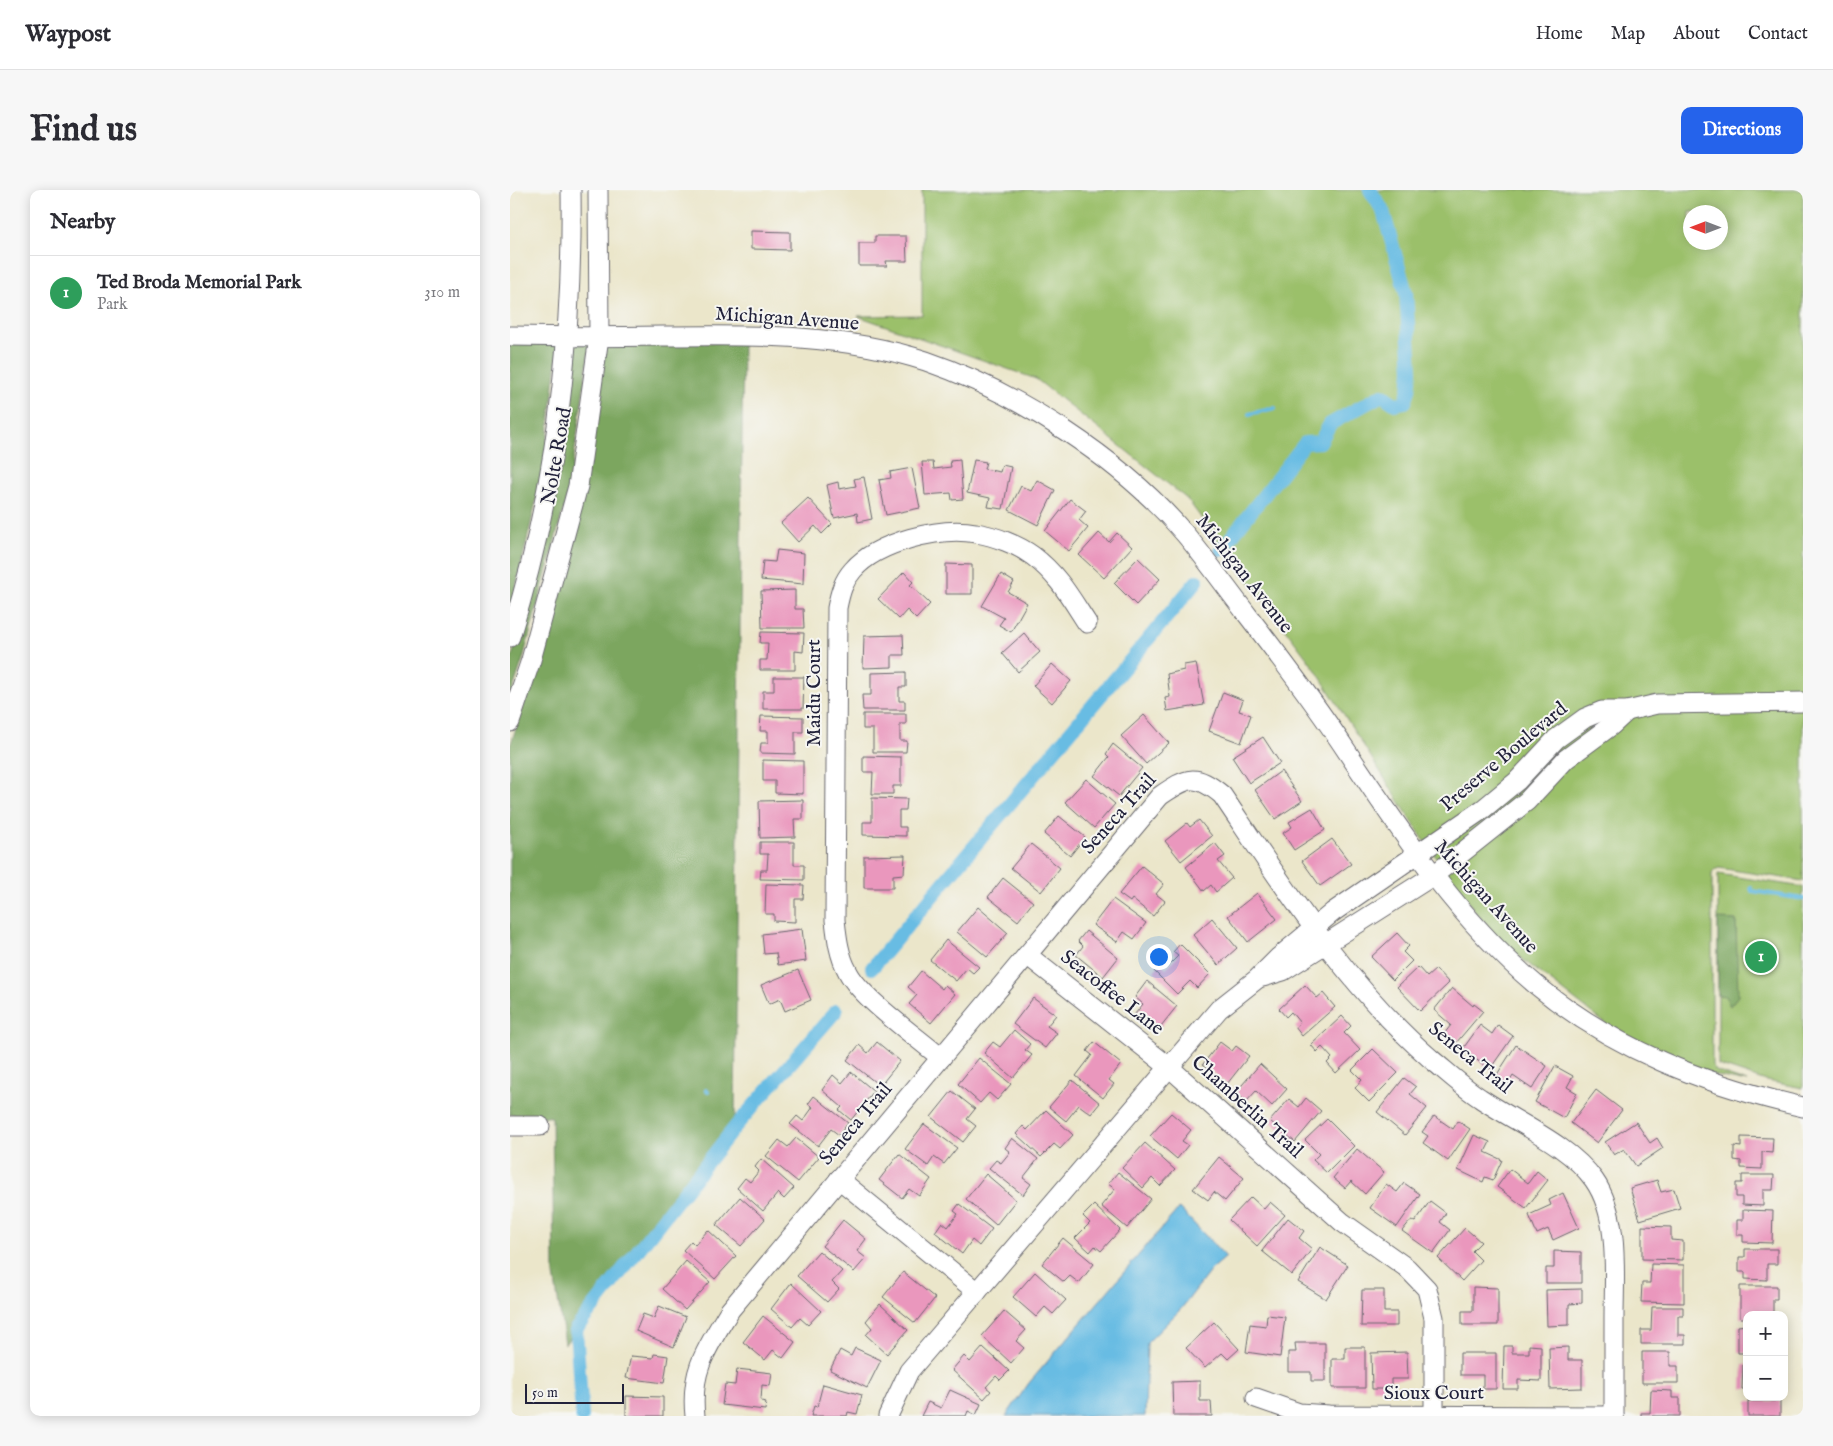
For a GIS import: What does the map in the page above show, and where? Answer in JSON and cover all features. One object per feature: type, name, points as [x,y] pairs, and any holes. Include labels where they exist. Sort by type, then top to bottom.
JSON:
[{"type":"street","name":"Nolte Road","points":[[510,637],[525,588],[552,469],[567,337],[572,230],[571,190]]},
{"type":"street","name":"Nolte Road","points":[[510,722],[531,660],[578,486],[599,337],[598,190]]},
{"type":"street","name":"Michigan Avenue","points":[[510,336],[746,335],[846,342],[926,361],[993,390],[1068,432],[1120,470],[1184,533],[1309,694],[1417,854],[1500,951],[1536,984],[1578,1016],[1655,1060],[1752,1096],[1803,1107]]},
{"type":"street","name":"Maidu Court","points":[[941,1058],[858,988],[848,972],[839,948],[835,920],[836,608],[842,585],[853,569],[869,556],[895,543],[949,532],[976,533],[1006,543],[1031,555],[1057,576],[1087,623]]},
{"type":"street","name":"Preserve Boulevard","points":[[1318,937],[1417,854],[1503,793],[1517,781],[1556,739],[1584,718],[1602,711],[1627,711],[1657,704],[1803,702]]},
{"type":"street","name":"Preserve Boulevard","points":[[1318,937],[1434,875],[1516,809],[1566,759],[1612,725],[1627,711]]},
{"type":"street","name":"Seneca Trail","points":[[695,1416],[695,1383],[701,1359],[730,1310],[1160,796],[1177,784],[1192,779],[1205,782],[1222,795],[1318,937],[1382,1012],[1430,1058],[1478,1097],[1550,1141],[1577,1162],[1594,1180],[1604,1202],[1614,1240],[1614,1416]]},
{"type":"street","points":[[1503,793],[1516,809]]},
{"type":"street","points":[[1169,1067],[1219,1009],[1257,979],[1283,970],[1318,937]]},
{"type":"street","name":"Seacoffee Lane","points":[[1027,955],[1169,1067]]},
{"type":"street","name":"Chamberlin Trail","points":[[888,1416],[909,1371],[1169,1067],[1342,1222],[1408,1268],[1427,1289],[1434,1318],[1434,1416]]},
{"type":"street","points":[[510,1126],[540,1126]]},
{"type":"street","points":[[839,1179],[977,1292]]},
{"type":"street","name":"Sioux Court","points":[[1256,1398],[1299,1413],[1434,1416],[1614,1416]]},
{"type":"green space","points":[[922,190],[1803,190],[1803,881],[1719,868],[1714,870],[1712,874],[1712,1065],[1716,1071],[1747,1082],[1713,1075],[1611,1028],[1503,944],[1477,914],[1425,842],[1315,669],[1187,499],[1036,379],[858,316],[922,315]]},
{"type":"green space","points":[[743,342],[735,1122],[565,1344],[554,1275],[552,1117],[510,1115],[510,746],[538,662],[606,344]]},
{"type":"green space","points":[[510,343],[559,344],[544,468],[510,612]]},
{"type":"green space","points":[[574,344],[590,344],[570,485],[523,659],[510,698],[510,662],[533,589]]},
{"type":"green space","points":[[1718,874],[1803,887],[1803,1088],[1766,1081],[1718,1065]]},
{"type":"green space","points":[[1718,919],[1736,920],[1738,996],[1730,1006],[1725,996],[1718,995]]},
{"type":"water","points":[[1179,1208],[1226,1257],[1211,1270],[1181,1309],[1147,1343],[1145,1416],[1006,1416],[1029,1383]]},
{"type":"building","points":[[751,231],[790,232],[790,250],[751,249]]},
{"type":"building","points":[[875,236],[906,236],[907,261],[886,261],[887,266],[859,266],[859,243],[875,243]]},
{"type":"building","points":[[960,460],[963,499],[952,500],[951,493],[925,495],[922,462],[933,462],[934,469],[951,467],[950,461]]},
{"type":"building","points":[[974,460],[986,462],[984,469],[1000,472],[1002,465],[1011,467],[1003,509],[988,507],[990,498],[967,493]]},
{"type":"building","points":[[912,468],[920,508],[886,515],[879,480],[891,478],[890,472]]},
{"type":"building","points":[[864,477],[872,519],[858,522],[857,513],[834,518],[827,485],[838,482],[839,489],[856,486],[854,479]]},
{"type":"building","points":[[1037,480],[1055,490],[1038,525],[1009,510],[1021,486],[1031,491]]},
{"type":"building","points":[[808,498],[832,524],[822,534],[815,526],[798,542],[781,523]]},
{"type":"building","points":[[1070,499],[1086,511],[1079,520],[1088,528],[1069,551],[1045,531]]},
{"type":"building","points":[[1099,533],[1109,542],[1117,533],[1132,547],[1104,578],[1079,555]]},
{"type":"building","points":[[777,550],[804,553],[803,584],[761,580],[763,561],[775,562]]},
{"type":"building","points":[[1138,558],[1160,579],[1136,605],[1114,583]]},
{"type":"building","points":[[946,564],[972,565],[972,594],[946,594]]},
{"type":"building","points":[[904,572],[913,582],[910,585],[930,604],[916,619],[907,610],[899,619],[878,599]]},
{"type":"building","points":[[1001,574],[1014,582],[1008,592],[1027,603],[1011,632],[999,625],[1004,618],[982,606]]},
{"type":"building","points":[[795,590],[795,609],[803,609],[804,628],[762,628],[761,591]]},
{"type":"building","points":[[761,632],[804,633],[803,652],[795,651],[795,670],[760,670],[760,660],[767,660],[768,643],[760,643]]},
{"type":"building","points":[[1024,633],[1040,652],[1018,672],[1002,653]]},
{"type":"building","points":[[903,635],[904,655],[892,655],[892,667],[863,668],[864,636]]},
{"type":"building","points":[[1196,663],[1204,705],[1167,711],[1165,698],[1170,697],[1167,674],[1184,670],[1184,665]]},
{"type":"building","points":[[1052,664],[1071,681],[1052,703],[1033,686]]},
{"type":"building","points":[[906,672],[906,687],[899,687],[899,701],[905,701],[905,710],[863,710],[862,695],[871,695],[871,673]]},
{"type":"building","points":[[774,677],[804,677],[803,709],[763,709],[763,691],[774,691]]},
{"type":"building","points":[[1223,692],[1243,700],[1239,711],[1251,715],[1241,743],[1209,731]]},
{"type":"building","points":[[863,714],[906,714],[906,724],[900,724],[900,741],[907,741],[906,752],[873,752],[873,729],[863,729]]},
{"type":"building","points":[[1144,715],[1169,743],[1146,764],[1121,736]]},
{"type":"building","points":[[761,716],[803,717],[803,732],[795,732],[795,754],[760,753],[761,743],[768,743],[768,731],[760,731]]},
{"type":"building","points":[[1263,737],[1280,763],[1249,783],[1232,757]]},
{"type":"building","points":[[1113,744],[1142,768],[1119,796],[1094,776],[1109,757],[1106,754]]},
{"type":"building","points":[[863,756],[901,757],[901,786],[893,786],[893,794],[872,794],[873,772],[863,772]]},
{"type":"building","points":[[763,760],[803,761],[803,794],[775,793],[775,781],[763,781]]},
{"type":"building","points":[[1281,771],[1302,801],[1275,819],[1255,790]]},
{"type":"building","points":[[1086,779],[1115,804],[1094,828],[1065,802]]},
{"type":"building","points":[[872,798],[907,799],[906,810],[899,810],[899,827],[906,827],[906,836],[863,835],[863,822],[872,822]]},
{"type":"building","points":[[803,800],[803,819],[794,819],[795,837],[760,838],[759,801]]},
{"type":"building","points":[[1312,808],[1325,830],[1294,850],[1283,833],[1292,827],[1289,822]]},
{"type":"building","points":[[1059,816],[1085,837],[1070,856],[1044,834]]},
{"type":"building","points":[[1199,820],[1212,836],[1181,861],[1165,841],[1187,823],[1190,827]]},
{"type":"building","points":[[1332,839],[1351,864],[1320,886],[1302,861]]},
{"type":"building","points":[[760,842],[794,842],[794,865],[804,865],[804,880],[760,879],[761,870],[767,870],[768,854],[760,854]]},
{"type":"building","points":[[1215,843],[1225,856],[1218,861],[1232,878],[1216,892],[1211,885],[1204,891],[1186,867]]},
{"type":"building","points":[[1031,844],[1060,868],[1041,892],[1011,868]]},
{"type":"building","points":[[905,855],[904,874],[893,875],[893,888],[864,888],[864,856]]},
{"type":"building","points":[[1142,866],[1164,884],[1156,894],[1165,901],[1153,916],[1132,899],[1130,902],[1119,894]]},
{"type":"building","points":[[1003,878],[1033,902],[1018,921],[988,897]]},
{"type":"building","points":[[766,884],[804,885],[803,899],[795,899],[795,922],[774,921],[774,914],[765,914]]},
{"type":"building","points":[[1257,893],[1277,919],[1248,942],[1228,916]]},
{"type":"building","points":[[1113,899],[1146,923],[1134,939],[1124,932],[1117,942],[1093,925]]},
{"type":"building","points":[[978,907],[1008,933],[987,957],[957,932]]},
{"type":"building","points":[[1212,918],[1237,948],[1218,965],[1193,935]]},
{"type":"building","points":[[802,929],[806,961],[778,965],[776,953],[764,954],[762,934]]},
{"type":"building","points":[[1086,931],[1118,958],[1103,977],[1076,955],[1083,946],[1078,941]]},
{"type":"building","points":[[1397,933],[1409,946],[1403,952],[1412,961],[1393,980],[1371,957]]},
{"type":"building","points":[[946,940],[979,967],[973,973],[967,968],[956,981],[930,960]]},
{"type":"building","points":[[1180,944],[1210,974],[1197,988],[1190,981],[1177,994],[1154,971],[1161,963],[1166,968],[1178,956],[1173,952]]},
{"type":"building","points":[[1418,967],[1427,977],[1436,969],[1449,983],[1420,1011],[1397,987]]},
{"type":"building","points":[[798,970],[811,1000],[785,1011],[780,999],[769,1004],[761,985]]},
{"type":"building","points":[[921,971],[942,989],[945,985],[955,994],[931,1023],[909,1004],[917,995],[908,987]]},
{"type":"building","points":[[1147,981],[1177,1006],[1157,1031],[1135,1014],[1143,1004],[1135,997]]},
{"type":"building","points":[[1305,985],[1317,998],[1323,993],[1335,1007],[1302,1036],[1295,1027],[1300,1023],[1291,1012],[1286,1017],[1279,1009]]},
{"type":"building","points":[[1452,988],[1473,1006],[1474,1004],[1483,1011],[1456,1043],[1444,1034],[1451,1025],[1434,1010]]},
{"type":"building","points":[[1033,998],[1056,1015],[1047,1026],[1057,1033],[1045,1048],[1013,1024]]},
{"type":"building","points":[[1342,1016],[1351,1026],[1344,1033],[1360,1050],[1336,1073],[1327,1063],[1332,1058],[1322,1047],[1317,1052],[1311,1045]]},
{"type":"building","points":[[1480,1025],[1492,1034],[1498,1025],[1513,1036],[1490,1069],[1462,1050]]},
{"type":"building","points":[[1014,1030],[1030,1044],[1025,1050],[1032,1055],[1013,1078],[984,1053],[993,1042],[1000,1047]]},
{"type":"building","points":[[877,1042],[900,1061],[880,1086],[847,1060],[859,1045],[868,1053]]},
{"type":"building","points":[[1094,1042],[1121,1064],[1109,1080],[1114,1084],[1103,1098],[1076,1076],[1092,1055],[1087,1051]]},
{"type":"building","points":[[1220,1042],[1232,1051],[1236,1046],[1249,1056],[1227,1084],[1203,1064]]},
{"type":"building","points":[[1516,1045],[1547,1066],[1532,1089],[1513,1076],[1508,1084],[1496,1076]]},
{"type":"building","points":[[1373,1049],[1398,1073],[1369,1102],[1355,1088],[1362,1080],[1352,1070]]},
{"type":"building","points":[[979,1058],[1011,1084],[997,1100],[989,1093],[980,1103],[958,1084]]},
{"type":"building","points":[[1260,1064],[1287,1089],[1272,1106],[1256,1091],[1246,1102],[1236,1092]]},
{"type":"building","points":[[1555,1066],[1573,1076],[1567,1087],[1577,1093],[1564,1118],[1535,1102]]},
{"type":"building","points":[[851,1072],[874,1091],[851,1120],[839,1110],[842,1107],[822,1090],[833,1075],[842,1083]]},
{"type":"building","points":[[1404,1078],[1416,1087],[1410,1094],[1427,1108],[1405,1135],[1377,1112]]},
{"type":"building","points":[[1072,1080],[1100,1103],[1091,1114],[1079,1105],[1066,1121],[1049,1107]]},
{"type":"building","points":[[1596,1090],[1622,1110],[1597,1143],[1571,1123]]},
{"type":"building","points":[[952,1091],[975,1109],[967,1119],[976,1126],[963,1142],[931,1117]]},
{"type":"building","points":[[814,1096],[848,1123],[839,1135],[831,1129],[818,1146],[790,1124],[797,1116],[803,1121],[813,1107],[808,1104]]},
{"type":"building","points":[[1306,1098],[1321,1111],[1295,1142],[1270,1121],[1289,1099],[1299,1107]]},
{"type":"building","points":[[1046,1110],[1073,1135],[1060,1149],[1054,1144],[1041,1157],[1016,1134],[1023,1126],[1027,1130]]},
{"type":"building","points":[[1171,1113],[1191,1130],[1182,1141],[1188,1145],[1177,1159],[1150,1136]]},
{"type":"building","points":[[1434,1116],[1453,1129],[1458,1121],[1470,1129],[1448,1161],[1423,1143],[1428,1136],[1422,1132]]},
{"type":"building","points":[[1327,1119],[1354,1146],[1327,1173],[1313,1160],[1319,1154],[1305,1140]]},
{"type":"building","points":[[1636,1122],[1650,1143],[1657,1138],[1663,1148],[1636,1166],[1624,1149],[1614,1155],[1605,1142]]},
{"type":"building","points":[[924,1124],[957,1148],[944,1164],[934,1157],[928,1166],[905,1149]]},
{"type":"building","points":[[1474,1135],[1490,1142],[1485,1152],[1502,1160],[1493,1180],[1485,1177],[1483,1182],[1458,1170]]},
{"type":"building","points":[[1741,1137],[1773,1138],[1772,1153],[1762,1152],[1762,1169],[1741,1168],[1741,1161],[1734,1160],[1734,1146],[1741,1147]]},
{"type":"building","points":[[796,1138],[819,1157],[798,1182],[766,1156],[779,1140],[788,1147]]},
{"type":"building","points":[[1012,1138],[1038,1159],[1023,1178],[1031,1184],[1023,1195],[989,1168],[996,1160],[1001,1163],[1010,1152],[1005,1148]]},
{"type":"building","points":[[1145,1143],[1175,1170],[1160,1186],[1152,1178],[1143,1188],[1122,1168]]},
{"type":"building","points":[[1357,1149],[1384,1172],[1365,1194],[1351,1181],[1345,1188],[1333,1178]]},
{"type":"building","points":[[899,1154],[931,1179],[919,1196],[909,1189],[902,1198],[879,1180]]},
{"type":"building","points":[[1219,1157],[1244,1178],[1225,1201],[1214,1192],[1208,1200],[1193,1189]]},
{"type":"building","points":[[761,1159],[794,1188],[784,1199],[778,1193],[763,1211],[737,1188],[745,1178],[750,1182],[759,1171],[755,1167]]},
{"type":"building","points":[[1510,1169],[1528,1183],[1537,1171],[1548,1180],[1526,1208],[1497,1187]]},
{"type":"building","points":[[1118,1172],[1151,1199],[1127,1228],[1101,1206],[1115,1189],[1108,1184]]},
{"type":"building","points":[[986,1174],[1016,1200],[996,1225],[966,1199]]},
{"type":"building","points":[[1742,1175],[1774,1175],[1773,1190],[1763,1190],[1763,1206],[1742,1205],[1742,1197],[1736,1197],[1736,1183],[1742,1183]]},
{"type":"building","points":[[1657,1180],[1661,1192],[1674,1189],[1680,1208],[1640,1220],[1630,1188]]},
{"type":"building","points":[[1404,1183],[1420,1194],[1397,1227],[1370,1208],[1386,1184],[1397,1192]]},
{"type":"building","points":[[1563,1193],[1579,1228],[1553,1240],[1548,1229],[1537,1234],[1529,1215],[1551,1205],[1549,1200]]},
{"type":"building","points":[[740,1197],[765,1219],[741,1246],[716,1225]]},
{"type":"building","points":[[1251,1197],[1264,1209],[1270,1202],[1285,1215],[1257,1246],[1229,1220]]},
{"type":"building","points":[[1430,1201],[1446,1213],[1440,1222],[1450,1230],[1433,1253],[1402,1231],[1411,1220],[1415,1222]]},
{"type":"building","points":[[959,1204],[992,1229],[979,1246],[972,1240],[962,1254],[935,1232],[942,1222],[948,1227],[958,1214],[954,1211]]},
{"type":"building","points":[[1094,1205],[1120,1230],[1101,1251],[1095,1246],[1090,1252],[1075,1238],[1090,1223],[1083,1216]]},
{"type":"building","points":[[1743,1210],[1773,1211],[1772,1243],[1743,1242],[1743,1235],[1737,1235],[1737,1220],[1743,1220]]},
{"type":"building","points":[[1288,1218],[1304,1231],[1299,1238],[1312,1249],[1292,1275],[1262,1251]]},
{"type":"building","points":[[843,1220],[866,1239],[857,1251],[866,1258],[854,1272],[822,1246]]},
{"type":"building","points":[[1642,1226],[1671,1227],[1671,1240],[1683,1241],[1683,1260],[1642,1259]]},
{"type":"building","points":[[1465,1228],[1481,1242],[1472,1251],[1481,1260],[1462,1281],[1438,1258]]},
{"type":"building","points":[[708,1230],[736,1256],[715,1279],[683,1250],[691,1241],[695,1245]]},
{"type":"building","points":[[1063,1238],[1094,1264],[1079,1283],[1070,1276],[1064,1282],[1042,1264]]},
{"type":"building","points":[[1320,1247],[1348,1265],[1326,1299],[1298,1282]]},
{"type":"building","points":[[1745,1249],[1777,1249],[1777,1264],[1767,1264],[1767,1280],[1745,1279],[1745,1272],[1739,1272],[1739,1257],[1745,1257]]},
{"type":"building","points":[[819,1251],[842,1271],[832,1282],[839,1289],[827,1302],[797,1276]]},
{"type":"building","points":[[1554,1251],[1581,1252],[1581,1283],[1546,1283],[1546,1268],[1554,1268]]},
{"type":"building","points":[[686,1261],[710,1282],[685,1310],[662,1289]]},
{"type":"building","points":[[1651,1264],[1684,1265],[1684,1303],[1641,1302],[1642,1283],[1650,1283]]},
{"type":"building","points":[[903,1272],[935,1298],[915,1323],[883,1297]]},
{"type":"building","points":[[1035,1272],[1066,1300],[1053,1314],[1045,1307],[1036,1317],[1013,1297]]},
{"type":"building","points":[[791,1283],[821,1311],[808,1325],[800,1318],[792,1327],[771,1309]]},
{"type":"building","points":[[1740,1286],[1777,1286],[1777,1299],[1773,1299],[1773,1311],[1743,1311],[1743,1318],[1740,1318]]},
{"type":"building","points":[[1473,1287],[1498,1288],[1498,1325],[1462,1325],[1462,1311],[1473,1311]]},
{"type":"building","points":[[1582,1289],[1582,1303],[1569,1304],[1569,1325],[1547,1326],[1546,1290]]},
{"type":"building","points":[[1362,1290],[1384,1290],[1384,1312],[1397,1312],[1397,1326],[1361,1326]]},
{"type":"building","points":[[880,1304],[908,1330],[887,1354],[866,1335],[872,1328],[866,1321]]},
{"type":"building","points":[[659,1306],[686,1317],[674,1347],[636,1331],[643,1314],[654,1318]]},
{"type":"building","points":[[1652,1307],[1683,1307],[1683,1316],[1678,1316],[1678,1335],[1685,1335],[1685,1344],[1641,1344],[1641,1330],[1651,1330]]},
{"type":"building","points":[[1004,1311],[1026,1330],[1016,1341],[1024,1348],[1011,1363],[982,1336]]},
{"type":"building","points":[[1267,1315],[1285,1317],[1280,1357],[1246,1352],[1250,1324],[1266,1326]]},
{"type":"building","points":[[763,1316],[795,1342],[783,1358],[773,1350],[765,1360],[743,1342]]},
{"type":"building","points":[[1214,1322],[1239,1349],[1228,1359],[1222,1353],[1205,1368],[1186,1348]]},
{"type":"building","points":[[1743,1325],[1743,1353],[1738,1353],[1738,1326]]},
{"type":"building","points":[[1295,1343],[1325,1343],[1325,1381],[1311,1381],[1311,1372],[1288,1372],[1288,1352],[1296,1352]]},
{"type":"building","points":[[1529,1345],[1541,1346],[1541,1381],[1518,1380],[1518,1389],[1503,1389],[1504,1346],[1512,1346],[1512,1353],[1529,1353]]},
{"type":"building","points":[[983,1347],[1009,1371],[1000,1380],[996,1376],[986,1387],[991,1391],[984,1399],[952,1370],[964,1356],[970,1362]]},
{"type":"building","points":[[1345,1347],[1365,1347],[1365,1388],[1332,1388],[1332,1359],[1345,1359]]},
{"type":"building","points":[[1568,1347],[1568,1360],[1582,1360],[1582,1388],[1550,1389],[1549,1348]]},
{"type":"building","points":[[855,1348],[881,1360],[867,1388],[830,1370],[840,1350],[851,1356]]},
{"type":"building","points":[[1407,1352],[1408,1379],[1391,1379],[1391,1389],[1372,1389],[1371,1353]]},
{"type":"building","points":[[1642,1352],[1670,1352],[1670,1366],[1678,1366],[1678,1383],[1642,1383]]},
{"type":"building","points":[[1460,1353],[1496,1353],[1496,1389],[1483,1389],[1483,1375],[1460,1375]]},
{"type":"building","points":[[654,1354],[668,1356],[664,1383],[626,1378],[631,1356],[653,1358]]},
{"type":"building","points":[[737,1369],[772,1373],[770,1386],[762,1385],[761,1401],[766,1402],[765,1410],[722,1405],[725,1384],[735,1385]]},
{"type":"building","points":[[1200,1381],[1200,1401],[1211,1401],[1212,1416],[1173,1416],[1172,1382]]},
{"type":"building","points":[[823,1384],[862,1395],[857,1414],[848,1412],[847,1416],[811,1416],[814,1406],[817,1407]]},
{"type":"building","points":[[950,1390],[981,1404],[976,1415],[968,1411],[966,1416],[921,1416],[928,1402],[941,1408]]},
{"type":"building","points":[[1651,1390],[1672,1391],[1672,1398],[1680,1398],[1680,1416],[1641,1416],[1641,1413],[1650,1413]]},
{"type":"building","points":[[626,1396],[663,1397],[663,1416],[626,1416]]},
{"type":"building","points":[[1748,1401],[1780,1401],[1780,1416],[1748,1416]]},
{"type":"waterway","points":[[1221,550],[1305,443],[1320,442],[1330,424],[1382,395],[1395,404],[1405,402],[1409,390],[1411,371],[1406,293],[1383,211],[1370,190]]},
{"type":"waterway","points":[[1249,414],[1275,408]]},
{"type":"waterway","points":[[872,968],[1197,581]]},
{"type":"waterway","points":[[1042,758],[1045,761]]},
{"type":"waterway","points":[[1751,888],[1752,891],[1803,899]]},
{"type":"waterway","points":[[582,1416],[576,1329],[735,1127],[836,1011]]},
{"type":"waterway","points":[[732,1123],[735,1127]]},
{"type":"place","name":"Ted Broda Memorial Park","points":[[1761,957]]}]
